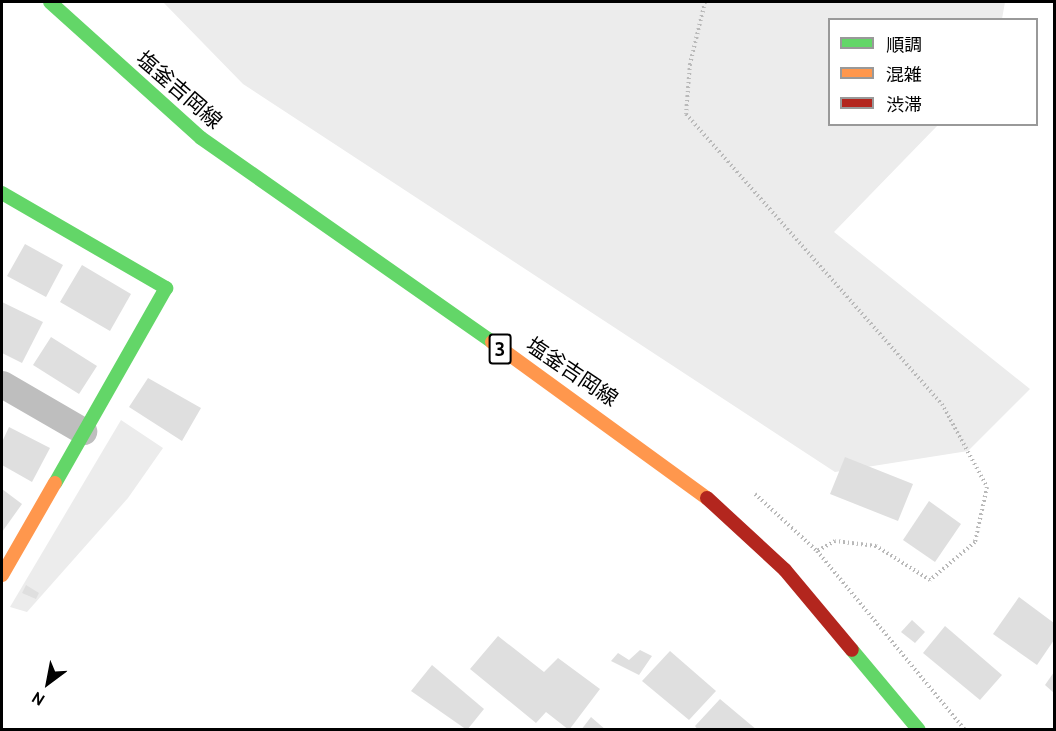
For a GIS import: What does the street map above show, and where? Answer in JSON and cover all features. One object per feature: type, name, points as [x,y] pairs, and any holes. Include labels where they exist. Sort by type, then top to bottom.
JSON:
[{"type":"main road","name":"塩釜吉岡線","points":[[50,2],[201,138],[683,476],[785,570],[919,729]]},
{"type":"main road","points":[[2,193],[166,288],[2,572]]},
{"type":"street","points":[[2,384],[83,431]]},
{"type":"path","points":[[705,2],[690,64],[686,114],[942,404],[987,487],[975,542],[930,580],[876,546],[835,540],[785,570]]},
{"type":"shaded area","points":[[163,2],[1005,2],[1002,18],[828,18],[828,126],[937,126],[834,232],[1030,389],[968,451],[835,472],[243,84]]},
{"type":"shaded area","points":[[121,420],[163,448],[128,498],[27,612],[10,607]]},
{"type":"building","points":[[25,244],[63,265],[46,297],[7,276]]},
{"type":"building","points":[[82,265],[131,294],[110,331],[60,302]]},
{"type":"building","points":[[2,302],[43,322],[22,363],[2,353]]},
{"type":"building","points":[[51,337],[97,366],[79,394],[33,365]]},
{"type":"building","points":[[148,378],[201,408],[182,441],[129,407]]},
{"type":"building","points":[[9,427],[50,448],[32,482],[2,465],[2,442]]},
{"type":"building","points":[[845,457],[913,484],[898,521],[830,494]]},
{"type":"building","points":[[2,489],[22,504],[2,532]]},
{"type":"building","points":[[929,501],[961,524],[935,562],[903,540]]},
{"type":"building","points":[[26,585],[39,593],[36,599],[22,593]]},
{"type":"building","points":[[1019,597],[1054,623],[1054,640],[1037,665],[993,634]]},
{"type":"building","points":[[912,620],[925,632],[915,643],[901,632]]},
{"type":"building","points":[[945,626],[1002,675],[980,700],[923,653]]},
{"type":"building","points":[[498,636],[544,672],[558,658],[600,689],[569,730],[546,712],[536,723],[470,669]]},
{"type":"building","points":[[640,650],[652,656],[639,675],[611,661],[618,653],[629,660]]},
{"type":"building","points":[[670,651],[716,691],[689,720],[642,681]]},
{"type":"building","points":[[432,665],[484,709],[467,730],[411,691]]},
{"type":"building","points":[[1054,672],[1054,693],[1045,685]]},
{"type":"building","points":[[720,699],[757,730],[698,730],[695,726]]},
{"type":"building","points":[[591,717],[606,730],[581,730]]},
{"type":"traffic: fast","points":[[50,2],[201,138],[492,342]]},
{"type":"traffic: fast","points":[[2,193],[166,288],[55,483]]},
{"type":"traffic: fast","points":[[852,650],[919,730]]},
{"type":"traffic: slow","points":[[492,342],[707,498]]},
{"type":"traffic: slow","points":[[2,575],[55,483]]},
{"type":"traffic: jam","points":[[707,498],[785,570],[852,650]]}]
